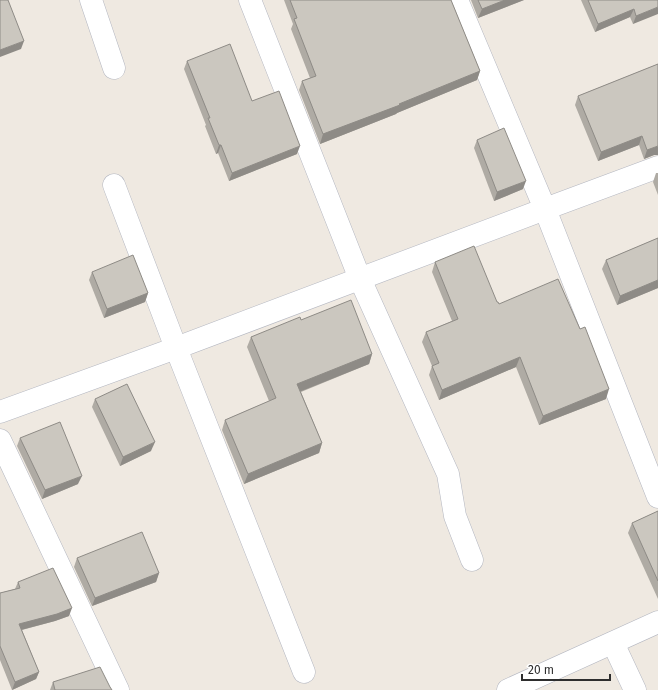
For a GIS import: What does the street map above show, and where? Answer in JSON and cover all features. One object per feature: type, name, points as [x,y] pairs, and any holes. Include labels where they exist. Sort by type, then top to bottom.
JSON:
[{"type":"street","points":[[90,0],[114,68]]},
{"type":"street","points":[[250,0],[360,279],[448,474],[455,516],[472,560]]},
{"type":"street","points":[[457,0],[545,209],[658,497]]},
{"type":"street","points":[[0,412],[176,348],[658,167]]},
{"type":"street","points":[[114,185],[176,348],[304,672]]},
{"type":"street","points":[[0,440],[118,690]]},
{"type":"street","points":[[508,690],[658,622]]},
{"type":"street","points":[[613,643],[635,690]]},
{"type":"building","points":[[0,0],[8,0],[24,41],[0,50]]},
{"type":"building","points":[[290,0],[451,0],[480,71],[399,104],[400,105],[323,134],[302,81],[316,76],[294,19],[297,18]]},
{"type":"building","points":[[478,0],[505,0],[482,9]]},
{"type":"building","points":[[588,0],[658,0],[658,7],[636,16],[634,9],[598,24]]},
{"type":"building","points":[[230,44],[252,101],[279,91],[300,146],[232,173],[208,118],[210,118],[187,61]]},
{"type":"building","points":[[658,64],[658,146],[647,150],[642,136],[601,152],[578,96]]},
{"type":"building","points":[[504,128],[526,181],[497,192],[477,140]]},
{"type":"building","points":[[658,238],[658,280],[620,296],[606,260]]},
{"type":"building","points":[[474,246],[499,304],[558,279],[580,329],[585,327],[609,389],[543,416],[520,357],[442,390],[432,366],[439,363],[426,332],[458,319],[435,262]]},
{"type":"building","points":[[133,255],[148,293],[107,309],[92,272]]},
{"type":"building","points":[[351,300],[372,354],[297,384],[322,443],[248,474],[225,420],[276,398],[251,337],[300,317],[301,320]]},
{"type":"building","points":[[127,384],[155,442],[123,457],[95,399]]},
{"type":"building","points":[[60,422],[82,476],[45,490],[20,438]]},
{"type":"building","points":[[658,511],[658,581],[632,523]]},
{"type":"building","points":[[142,532],[159,573],[95,598],[77,558]]},
{"type":"building","points":[[53,568],[72,608],[57,614],[19,624],[39,672],[15,682],[0,646],[0,593],[20,588],[18,582]]},
{"type":"building","points":[[100,667],[112,690],[55,690],[53,682]]}]
